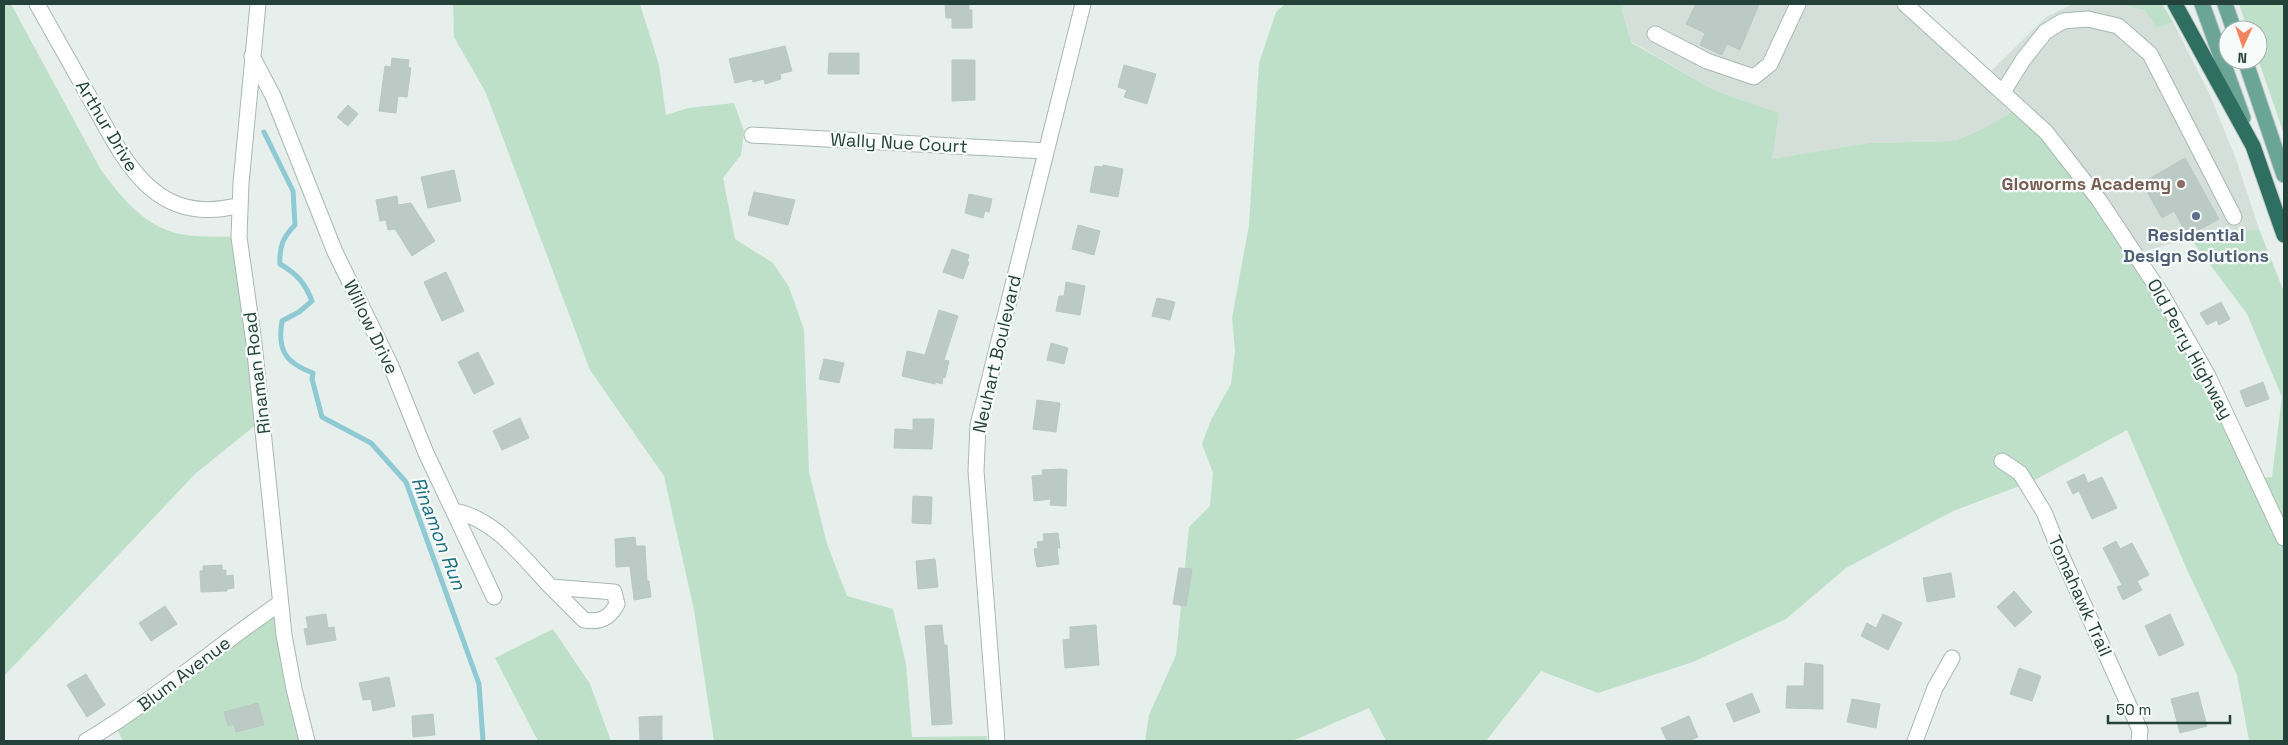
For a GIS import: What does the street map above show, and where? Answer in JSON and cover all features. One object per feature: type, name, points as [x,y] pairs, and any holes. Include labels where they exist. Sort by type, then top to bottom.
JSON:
[{"type":"highway","points":[[2175,4],[2252,146],[2284,235]]},
{"type":"main road","points":[[2202,4],[2252,146]]},
{"type":"main road","points":[[2225,4],[2231,20]]},
{"type":"main road","points":[[2248,70],[2284,175]]},
{"type":"street","name":"Arthur Drive","points":[[37,4],[115,143],[143,183],[161,196],[199,209],[222,210],[240,205]]},
{"type":"street","name":"Rinaman Road","points":[[258,4],[252,56],[239,237],[254,343],[280,603],[294,689],[307,741]]},
{"type":"street","name":"Neuhart Boulevard","points":[[997,741],[975,448],[978,425],[1083,4]]},
{"type":"street","points":[[1655,34],[1707,61],[1754,77],[1770,64],[1798,4]]},
{"type":"street","name":"Old Perry Highway","points":[[1905,4],[2046,132],[2099,200],[2162,295],[2208,376],[2284,538]]},
{"type":"street","points":[[2003,92],[2023,60],[2045,32],[2063,21],[2088,19],[2118,26],[2150,54],[2234,217]]},
{"type":"street","name":"Willow Drive","points":[[252,56],[273,96],[335,252],[391,366],[426,453],[494,597]]},
{"type":"street","name":"Wally Nue Court","points":[[752,135],[1046,151]]},
{"type":"street","name":"Tomahawk Trail","points":[[2002,461],[2020,474],[2044,512],[2140,730],[2139,741]]},
{"type":"street","points":[[454,511],[466,513],[492,527],[551,587]]},
{"type":"street","name":"Blum Avenue","points":[[86,741],[126,717],[280,603]]},
{"type":"street","points":[[1915,741],[1935,688],[1952,658]]},
{"type":"shaded area","points":[[1623,4],[1905,4],[1986,76],[2046,17],[2073,4],[2120,4],[2144,10],[2157,28],[2173,22],[2209,93],[2236,159],[2259,229],[2190,238],[2135,254],[1984,128],[1955,141],[1869,143],[1771,160],[1778,113],[1716,91],[1632,42],[1622,9]]},
{"type":"green space","points":[[4,4],[11,4],[101,170],[135,210],[156,225],[180,234],[239,237],[262,420],[195,474],[4,676]]},
{"type":"green space","points":[[453,4],[640,4],[659,65],[666,115],[688,108],[734,103],[744,131],[741,155],[723,178],[735,239],[773,263],[789,287],[804,330],[809,472],[827,544],[847,596],[893,609],[906,664],[912,737],[987,736],[987,741],[714,741],[694,610],[664,476],[590,370],[486,93],[454,37]]},
{"type":"green space","points":[[1285,4],[1623,4],[1622,10],[1632,43],[1716,91],[1779,113],[1772,159],[1869,143],[1955,141],[1984,128],[2019,108],[2162,295],[2257,478],[2272,477],[2282,397],[2247,314],[2190,238],[2259,229],[2284,292],[2284,741],[2249,741],[2237,675],[2188,572],[2127,430],[2033,481],[1953,511],[1846,568],[1786,619],[1693,662],[1598,693],[1541,671],[1486,741],[1386,741],[1369,708],[1292,741],[1145,741],[1149,715],[1176,655],[1189,527],[1210,506],[1213,473],[1202,444],[1211,420],[1231,384],[1235,350],[1232,318],[1249,225],[1259,63],[1276,12]]},
{"type":"green space","points":[[2120,4],[2162,4],[2173,22],[2157,28],[2144,10]]},
{"type":"green space","points":[[2239,4],[2284,4],[2284,134],[2262,70],[2268,70],[2268,20],[2245,20]]},
{"type":"green space","points":[[280,603],[307,741],[123,741],[114,724]]},
{"type":"green space","points":[[553,629],[590,684],[611,741],[538,741],[495,658]]},
{"type":"building","points":[[945,4],[969,4],[969,10],[972,10],[972,28],[952,28],[952,18],[946,18]]},
{"type":"building","points":[[1696,4],[1759,4],[1740,50],[1727,44],[1722,55],[1700,45],[1705,33],[1686,24]]},
{"type":"building","points":[[785,46],[792,71],[780,74],[781,79],[765,84],[764,79],[753,82],[752,79],[735,83],[729,59]]},
{"type":"building","points":[[829,53],[859,53],[859,74],[828,74]]},
{"type":"building","points":[[392,58],[409,60],[408,67],[411,68],[407,97],[398,96],[396,113],[379,111],[385,66],[391,67]]},
{"type":"building","points":[[952,60],[975,60],[975,100],[952,101]]},
{"type":"building","points":[[1124,65],[1156,74],[1147,104],[1124,97],[1127,90],[1118,87]]},
{"type":"building","points":[[348,105],[358,114],[348,126],[337,117]]},
{"type":"building","points":[[2185,158],[2219,219],[2188,236],[2174,211],[2162,218],[2142,183]]},
{"type":"building","points":[[1103,165],[1123,169],[1118,197],[1090,192],[1095,166],[1103,167]]},
{"type":"building","points":[[454,170],[461,201],[428,208],[421,177]]},
{"type":"building","points":[[754,192],[795,200],[788,225],[748,215]]},
{"type":"building","points":[[969,194],[992,199],[989,212],[985,211],[983,218],[965,213]]},
{"type":"building","points":[[397,196],[398,205],[411,203],[435,241],[412,256],[395,229],[388,230],[386,220],[380,221],[376,200]]},
{"type":"building","points":[[1078,225],[1100,231],[1094,255],[1072,249]]},
{"type":"building","points":[[952,249],[969,255],[967,262],[969,262],[963,279],[943,272]]},
{"type":"building","points":[[446,272],[464,311],[442,321],[424,282]]},
{"type":"building","points":[[1066,282],[1085,286],[1080,315],[1056,311],[1059,296],[1064,296]]},
{"type":"building","points":[[1157,298],[1175,302],[1170,320],[1152,316]]},
{"type":"building","points":[[2221,302],[2230,319],[2219,325],[2217,320],[2207,325],[2200,313]]},
{"type":"building","points":[[939,310],[958,316],[944,360],[949,361],[942,384],[902,376],[907,351],[925,355]]},
{"type":"building","points":[[1051,343],[1068,348],[1064,364],[1047,360]]},
{"type":"building","points":[[478,352],[494,384],[474,394],[458,362]]},
{"type":"building","points":[[824,359],[844,363],[839,383],[819,379]]},
{"type":"building","points":[[2263,382],[2269,399],[2246,407],[2240,391]]},
{"type":"building","points":[[1037,400],[1060,403],[1056,432],[1033,429]]},
{"type":"building","points":[[520,418],[529,438],[502,450],[493,431]]},
{"type":"building","points":[[913,419],[934,419],[932,449],[894,448],[895,429],[913,430]]},
{"type":"building","points":[[1042,470],[1067,470],[1066,506],[1050,505],[1051,499],[1034,501],[1032,476],[1043,475]]},
{"type":"building","points":[[2084,474],[2088,483],[2102,477],[2117,508],[2092,519],[2079,491],[2073,494],[2067,482]]},
{"type":"building","points":[[913,496],[932,497],[931,524],[912,523]]},
{"type":"building","points":[[1058,533],[1060,548],[1057,548],[1059,564],[1037,567],[1034,549],[1038,548],[1037,542],[1044,541],[1043,534]]},
{"type":"building","points":[[635,537],[636,546],[645,546],[647,581],[649,581],[651,597],[634,600],[630,566],[616,567],[615,539]]},
{"type":"building","points":[[2116,541],[2120,549],[2132,543],[2149,575],[2137,581],[2142,590],[2123,600],[2117,587],[2122,585],[2103,548]]},
{"type":"building","points":[[935,559],[938,587],[918,589],[916,561]]},
{"type":"building","points":[[222,565],[222,570],[226,570],[226,576],[233,575],[234,588],[227,589],[227,591],[201,592],[200,571],[203,571],[203,566]]},
{"type":"building","points":[[1179,568],[1192,569],[1186,606],[1173,604]]},
{"type":"building","points":[[1951,573],[1955,597],[1927,602],[1923,578]]},
{"type":"building","points":[[2014,591],[2032,612],[2015,627],[1997,607]]},
{"type":"building","points":[[165,606],[177,624],[151,641],[139,623]]},
{"type":"building","points":[[326,614],[328,628],[334,627],[336,640],[307,645],[304,629],[308,628],[306,617]]},
{"type":"building","points":[[1883,614],[1902,623],[1888,650],[1861,636],[1867,623],[1876,628]]},
{"type":"building","points":[[2170,614],[2184,645],[2159,656],[2145,626]]},
{"type":"building","points":[[942,625],[944,645],[947,645],[952,724],[932,725],[925,626]]},
{"type":"building","points":[[1096,625],[1099,665],[1065,668],[1063,640],[1070,639],[1070,627]]},
{"type":"building","points":[[1805,663],[1823,665],[1823,709],[1786,708],[1787,686],[1804,686]]},
{"type":"building","points":[[2019,668],[2041,676],[2032,701],[2010,694]]},
{"type":"building","points":[[86,674],[105,705],[87,717],[67,685]]},
{"type":"building","points":[[389,677],[395,706],[373,711],[371,699],[363,700],[359,683]]},
{"type":"building","points":[[2198,692],[2207,726],[2180,733],[2171,699]]},
{"type":"building","points":[[1752,693],[1760,712],[1734,722],[1726,704]]},
{"type":"building","points":[[1852,699],[1880,704],[1876,728],[1847,722]]},
{"type":"building","points":[[258,703],[264,725],[236,732],[234,724],[228,726],[224,712]]},
{"type":"building","points":[[433,714],[435,735],[413,737],[412,716]]},
{"type":"building","points":[[662,716],[662,741],[640,741],[639,717]]},
{"type":"building","points":[[1689,716],[1698,737],[1688,741],[1667,741],[1661,728]]},
{"type":"waterway","name":"Rinamon Run","points":[[264,132],[293,191],[295,225],[287,234],[283,243],[280,252],[280,264],[300,280],[312,301],[299,312],[282,321],[282,348],[296,365],[313,373],[312,379],[322,417],[371,443],[406,482],[479,684],[483,741]]},
{"type":"place","name":"Gloworms Academy","points":[[2181,184]]},
{"type":"place","name":"Residential Design Solutions","points":[[2196,216]]}]
